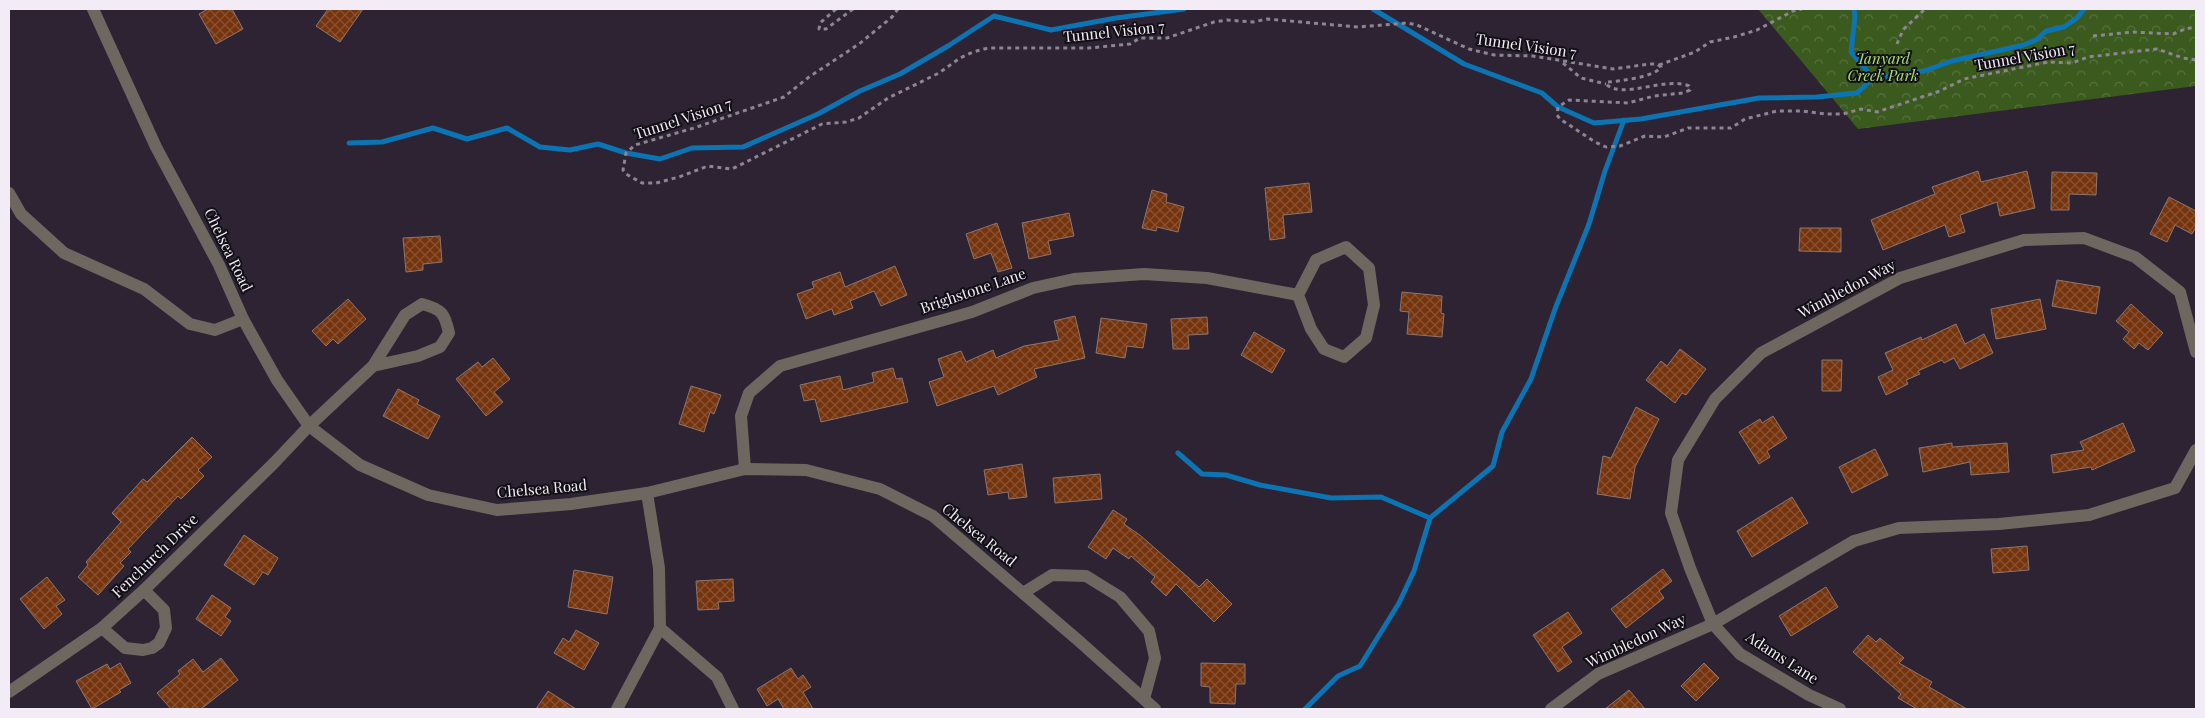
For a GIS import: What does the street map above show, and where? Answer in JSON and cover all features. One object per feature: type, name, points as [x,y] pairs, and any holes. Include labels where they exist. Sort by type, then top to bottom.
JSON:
[{"type":"street","name":"Chelsea Road","points":[[93,9],[156,147],[219,265],[243,319],[277,380],[309,426],[360,465],[428,495],[497,510],[571,504],[647,493],[744,469],[806,470],[880,489],[933,516],[1023,592],[1154,709]]},
{"type":"street","points":[[9,193],[21,214],[64,253],[144,289],[190,324],[215,330],[243,319]]},
{"type":"street","name":"Wimbledon Way","points":[[1713,624],[1690,568],[1671,513],[1678,460],[1715,399],[1761,353],[1900,278],[2024,240],[2084,238],[2136,257],[2180,292],[2196,352]]},
{"type":"street","points":[[1346,247],[1368,268],[1374,305],[1366,338],[1344,357],[1324,349],[1311,329],[1298,295],[1316,260],[1346,247]]},
{"type":"street","name":"Brighstone Lane","points":[[744,469],[741,416],[749,392],[780,366],[972,312],[1033,288],[1074,279],[1144,274],[1207,278],[1298,295]]},
{"type":"street","name":"Fenchurch Drive","points":[[9,692],[102,628],[144,590],[274,463],[309,426],[373,366],[406,315],[422,304],[435,307],[446,318],[449,333],[440,347],[418,356],[373,366]]},
{"type":"street","name":"Wimbledon Way","points":[[1551,709],[1598,674],[1713,624],[1854,540],[1899,528],[1999,524],[2088,515],[2175,488],[2196,450]]},
{"type":"street","points":[[617,709],[644,662],[660,628],[659,568],[647,493]]},
{"type":"street","points":[[1023,592],[1052,575],[1086,576],[1120,598],[1149,631],[1155,658],[1144,699]]},
{"type":"street","points":[[102,628],[125,648],[143,650],[152,648],[159,643],[166,628],[164,610],[144,590]]},
{"type":"street","name":"Adams Lane","points":[[1713,624],[1740,654],[1809,695],[1840,709]]},
{"type":"street","points":[[660,628],[717,677],[733,709]]},
{"type":"path","points":[[836,9],[820,23],[819,28],[826,29],[853,9]]},
{"type":"path","name":"Tunnel Vision 7","points":[[898,9],[892,17],[859,44],[809,77],[784,97],[694,128],[635,145],[626,153],[623,170],[642,184],[679,178],[708,166],[732,169],[822,124],[846,122],[859,118],[888,98],[938,73],[960,58],[988,48],[1089,48],[1130,44],[1140,38],[1167,38],[1214,22],[1227,20],[1253,22],[1266,19],[1358,27],[1407,23],[1417,25],[1469,49],[1494,55],[1533,56],[1613,69],[1650,64],[1659,65]]},
{"type":"path","points":[[1562,62],[1569,70],[1581,78],[1606,84],[1658,72],[1661,69],[1659,65],[1695,52],[1710,42],[1734,38],[1757,30],[1793,10],[1802,9]]},
{"type":"path","points":[[1896,44],[1903,30],[1925,9]]},
{"type":"path","points":[[2093,36],[2133,32],[2172,34],[2185,28],[2196,27]]},
{"type":"path","name":"Tunnel Vision 7","points":[[1606,84],[1611,88],[1630,89],[1680,82],[1689,86],[1690,90],[1684,93],[1661,94],[1628,104],[1569,100],[1558,107],[1557,115],[1560,119],[1585,136],[1606,147],[1620,146],[1645,136],[1672,135],[1688,128],[1731,128],[1745,119],[1778,111],[1843,114],[1861,109],[1877,112],[1940,92],[1964,79],[2048,62],[2072,63],[2088,57],[2157,49],[2183,58],[2196,60]]},
{"type":"green space","name":"Tanyard Creek Park","points":[[1758,9],[2196,9],[2196,86],[1858,129]]},
{"type":"building","points":[[208,9],[232,9],[243,29],[216,44],[199,14]]},
{"type":"building","points":[[328,9],[363,9],[340,42],[316,26]]},
{"type":"building","points":[[1978,171],[1981,182],[2027,171],[2035,208],[2000,216],[1997,202],[1960,215],[1965,232],[1949,237],[1945,225],[1883,250],[1871,220],[1935,194],[1932,187]]},
{"type":"building","points":[[2052,172],[2097,173],[2096,195],[2069,194],[2069,210],[2051,210]]},
{"type":"building","points":[[1309,183],[1312,212],[1283,215],[1285,238],[1270,240],[1265,188]]},
{"type":"building","points":[[1152,190],[1167,194],[1166,202],[1184,207],[1178,232],[1157,227],[1156,231],[1142,228]]},
{"type":"building","points":[[2169,197],[2196,211],[2196,227],[2192,234],[2175,225],[2167,242],[2150,234]]},
{"type":"building","points":[[1069,213],[1074,236],[1048,241],[1051,254],[1029,259],[1022,223]]},
{"type":"building","points":[[997,223],[1012,268],[998,272],[991,253],[974,259],[966,234]]},
{"type":"building","points":[[1800,228],[1841,228],[1841,252],[1799,251]]},
{"type":"building","points":[[440,236],[442,262],[423,264],[423,270],[406,272],[403,238]]},
{"type":"building","points":[[895,266],[907,295],[881,306],[874,291],[850,301],[853,308],[834,315],[832,309],[806,319],[797,294],[814,288],[812,282],[840,272],[845,287]]},
{"type":"building","points":[[2057,280],[2100,287],[2096,314],[2052,306]]},
{"type":"building","points":[[1402,292],[1442,296],[1441,313],[1444,314],[1442,337],[1407,334],[1409,312],[1400,311]]},
{"type":"building","points":[[348,299],[366,319],[338,344],[333,339],[326,346],[312,331]]},
{"type":"building","points":[[2040,299],[2046,329],[1996,339],[1991,309]]},
{"type":"building","points":[[2131,304],[2163,333],[2148,350],[2139,343],[2134,349],[2123,339],[2129,332],[2116,321]]},
{"type":"building","points":[[1075,316],[1085,358],[1034,369],[1037,377],[998,395],[994,386],[937,406],[929,382],[944,377],[938,359],[961,351],[966,362],[993,350],[996,358],[1024,346],[1059,340],[1054,321]]},
{"type":"building","points":[[1207,317],[1208,334],[1188,335],[1189,349],[1173,349],[1171,319]]},
{"type":"building","points":[[1101,318],[1147,324],[1143,348],[1127,346],[1125,358],[1096,353]]},
{"type":"building","points":[[1956,324],[1965,344],[1984,334],[1993,353],[1960,369],[1954,358],[1944,363],[1942,360],[1918,371],[1920,374],[1906,380],[1908,384],[1886,395],[1878,377],[1893,370],[1885,353],[1921,337],[1922,340]]},
{"type":"building","points":[[1254,332],[1285,350],[1272,373],[1241,355]]},
{"type":"building","points":[[1680,349],[1706,369],[1686,395],[1682,393],[1675,403],[1646,380],[1661,361],[1667,366]]},
{"type":"building","points":[[493,358],[510,379],[494,392],[503,402],[486,416],[456,379],[478,362],[482,367]]},
{"type":"building","points":[[1822,360],[1842,360],[1841,391],[1822,391]]},
{"type":"building","points":[[893,368],[896,379],[902,378],[908,402],[821,422],[815,399],[804,401],[800,385],[840,376],[843,390],[874,382],[872,373]]},
{"type":"building","points":[[691,386],[721,395],[714,414],[710,412],[704,432],[679,424]]},
{"type":"building","points":[[398,389],[419,400],[417,404],[440,416],[428,439],[383,416]]},
{"type":"building","points":[[1636,407],[1659,419],[1635,467],[1630,499],[1597,494],[1603,456],[1611,458]]},
{"type":"building","points":[[1773,416],[1787,438],[1767,451],[1770,457],[1759,464],[1739,432],[1760,419],[1762,423]]},
{"type":"building","points":[[2123,423],[2135,451],[2092,470],[2091,467],[2053,473],[2051,455],[2084,450],[2080,442]]},
{"type":"building","points":[[192,437],[212,457],[198,470],[204,476],[181,499],[178,496],[128,549],[131,552],[120,563],[124,566],[98,595],[78,577],[88,565],[86,562],[121,522],[112,513],[143,479],[147,482]]},
{"type":"building","points":[[1952,443],[1952,447],[2007,443],[2009,472],[1971,475],[1970,462],[1923,472],[1919,448]]},
{"type":"building","points":[[1875,449],[1888,475],[1852,493],[1839,467]]},
{"type":"building","points":[[1022,464],[1027,497],[1009,499],[1008,492],[988,495],[984,470]]},
{"type":"building","points":[[1100,474],[1102,499],[1055,503],[1053,478]]},
{"type":"building","points":[[1792,497],[1808,523],[1752,557],[1737,531]]},
{"type":"building","points":[[1113,510],[1127,519],[1124,524],[1141,536],[1199,587],[1207,579],[1232,604],[1214,622],[1176,584],[1166,596],[1151,582],[1155,577],[1131,556],[1129,559],[1113,548],[1106,559],[1088,547]]},
{"type":"building","points":[[244,535],[278,558],[268,575],[263,572],[254,585],[224,565]]},
{"type":"building","points":[[2027,546],[2029,570],[1993,573],[1991,549]]},
{"type":"building","points":[[1663,569],[1672,581],[1659,591],[1664,598],[1626,628],[1611,609]]},
{"type":"building","points":[[574,570],[613,577],[607,614],[568,607]]},
{"type":"building","points":[[47,577],[65,600],[56,606],[62,614],[44,629],[20,599]]},
{"type":"building","points":[[733,579],[734,601],[718,602],[719,609],[698,610],[696,581]]},
{"type":"building","points":[[1826,587],[1838,607],[1791,636],[1779,616]]},
{"type":"building","points":[[212,595],[231,608],[225,617],[231,621],[221,636],[196,619]]},
{"type":"building","points":[[1568,612],[1582,633],[1562,647],[1572,662],[1558,672],[1533,635]]},
{"type":"building","points":[[576,630],[599,643],[584,670],[554,653],[563,638],[569,642]]},
{"type":"building","points":[[1868,635],[1876,642],[1880,638],[1904,658],[1899,663],[1932,682],[1929,687],[1967,709],[1917,709],[1898,698],[1901,694],[1853,652]]},
{"type":"building","points":[[221,658],[238,680],[201,709],[171,709],[157,693],[180,674],[178,671],[193,659],[203,672]]},
{"type":"building","points":[[120,663],[131,683],[119,690],[121,692],[92,709],[76,681],[107,664],[110,669]]},
{"type":"building","points":[[1201,663],[1245,664],[1245,684],[1236,684],[1235,704],[1210,703],[1210,687],[1201,686]]},
{"type":"building","points":[[1704,663],[1719,678],[1696,701],[1681,686]]},
{"type":"building","points":[[791,668],[798,679],[803,675],[811,687],[803,692],[813,709],[784,709],[778,699],[767,706],[757,689]]},
{"type":"building","points":[[1629,690],[1645,709],[1605,709]]},
{"type":"building","points":[[548,691],[576,709],[536,709]]},
{"type":"waterway","points":[[349,143],[382,142],[433,128],[467,139],[507,128],[540,147],[570,150],[598,144],[626,153],[660,159],[692,148],[743,147],[818,114],[860,91],[900,74],[994,16],[1051,30],[1116,18],[1184,9]]},
{"type":"waterway","points":[[1373,9],[1464,64],[1542,93],[1558,107],[1594,123],[1641,119],[1759,98],[1817,97],[1857,93],[1873,78]]},
{"type":"waterway","points":[[1854,9],[1851,52],[1873,78],[1924,71],[1952,61],[2024,45],[2036,40],[2046,31],[2064,27],[2077,18],[2084,9]]},
{"type":"waterway","points":[[1305,709],[1338,676],[1360,666],[1399,603],[1414,571],[1430,518],[1493,466],[1502,432],[1531,379],[1555,309],[1589,224],[1605,171],[1624,120]]},
{"type":"waterway","points":[[1178,453],[1202,474],[1226,475],[1260,485],[1331,498],[1381,497],[1430,518]]}]
